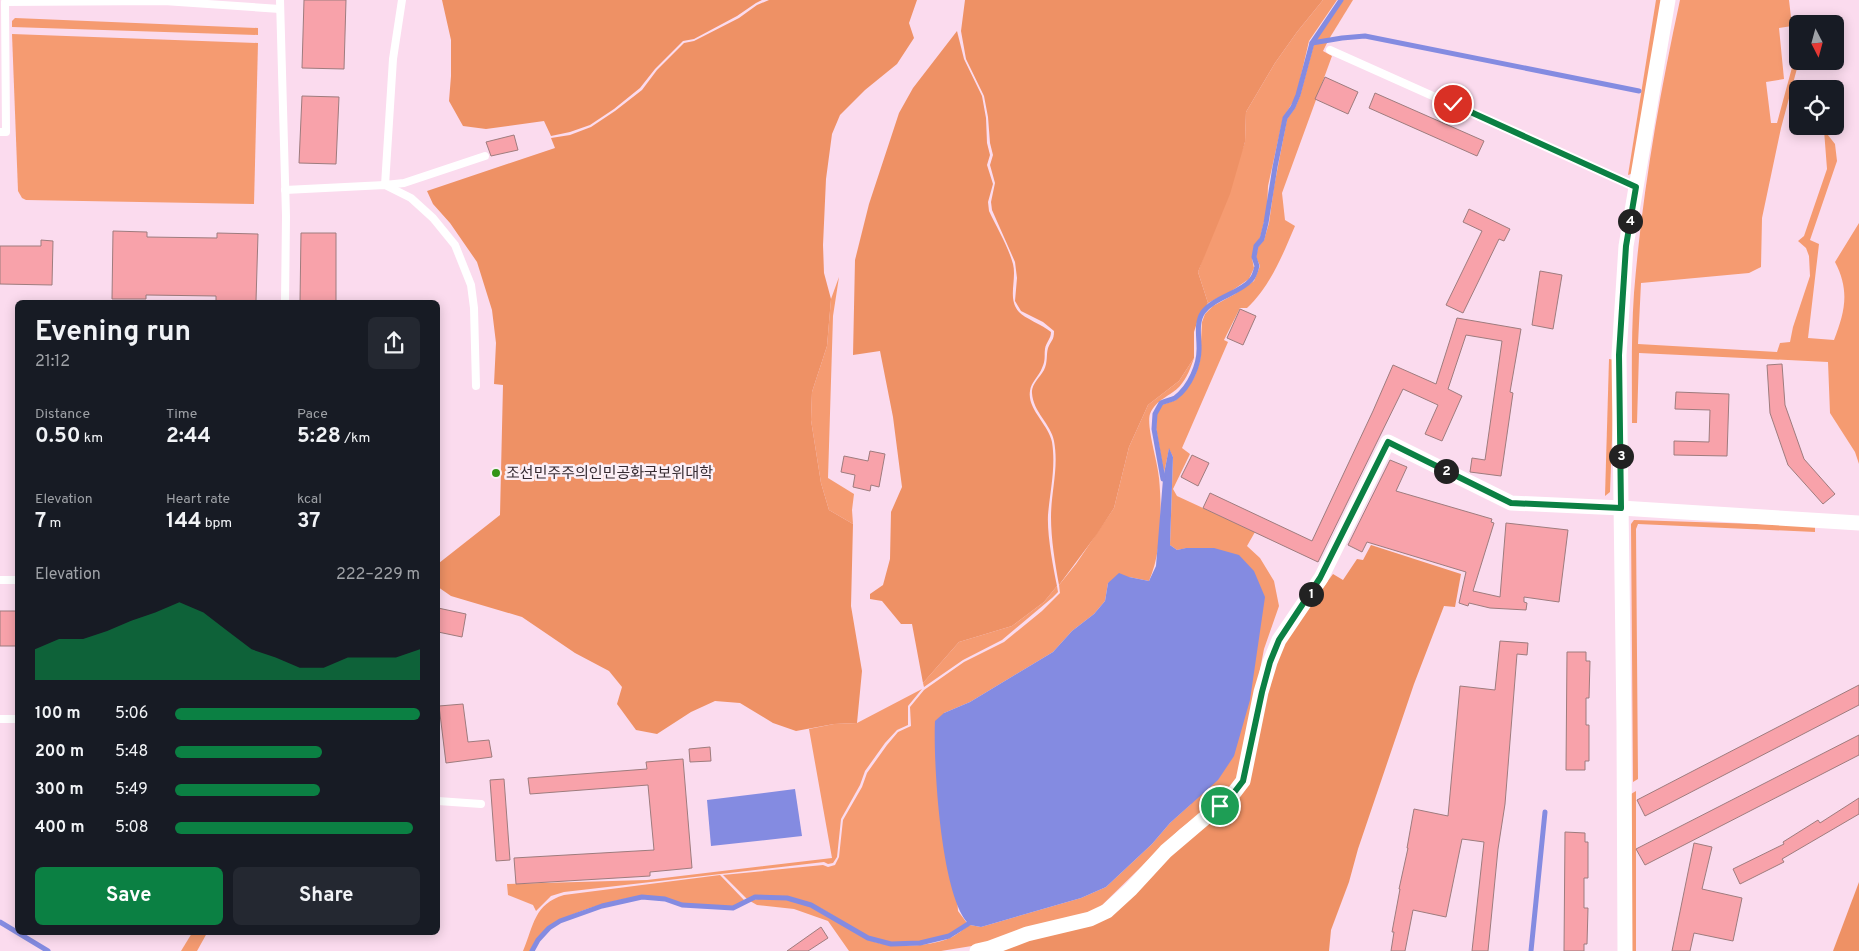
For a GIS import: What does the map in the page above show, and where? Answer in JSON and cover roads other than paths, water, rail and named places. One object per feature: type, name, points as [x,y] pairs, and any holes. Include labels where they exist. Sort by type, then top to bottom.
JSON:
[{"type":"street","points":[[1624,951],[1619,355],[1626,246],[1668,0]]},
{"type":"street","points":[[977,951],[1027,934],[1090,919],[1107,911],[1131,889],[1166,851],[1233,794],[1243,781],[1262,692],[1270,662],[1279,640],[1320,578],[1388,442],[1511,503],[1859,523]]},
{"type":"lane","points":[[280,0],[285,190],[285,300]]},
{"type":"lane","points":[[385,185],[393,59],[402,0]]},
{"type":"lane","points":[[0,132],[6,132],[5,1],[164,1],[280,9]]},
{"type":"lane","points":[[1330,50],[1636,187]]},
{"type":"lane","points":[[285,190],[404,183],[485,156]]},
{"type":"lane","points":[[385,185],[411,198],[433,218],[462,259],[473,295],[476,386]]},
{"type":"lane","points":[[0,580],[15,580]]},
{"type":"lane","points":[[0,719],[15,719]]},
{"type":"lane","points":[[440,800],[481,804]]},
{"type":"water","points":[[1169,448],[1173,457],[1170,545],[1177,550],[1186,548],[1214,548],[1239,555],[1254,571],[1265,597],[1250,700],[1234,756],[1218,780],[1170,823],[1152,844],[1106,887],[1081,898],[981,927],[970,925],[960,911],[952,889],[946,860],[938,797],[935,721],[944,713],[970,702],[1053,652],[1072,631],[1094,614],[1105,601],[1108,583],[1119,573],[1149,581],[1156,566],[1163,479]]},
{"type":"water","points":[[795,789],[802,836],[711,846],[707,800]]},
{"type":"waterway","points":[[1163,479],[1154,429],[1155,414],[1161,403],[1175,398],[1185,388],[1193,375],[1198,360],[1199,325],[1203,312],[1213,303],[1246,285],[1254,275],[1257,266],[1254,257],[1256,246],[1262,239],[1266,223],[1285,118],[1293,107],[1298,95],[1312,43],[1341,0]]},
{"type":"waterway","points":[[1312,43],[1365,36],[1639,91]]},
{"type":"waterway","points":[[1531,951],[1545,812]]},
{"type":"waterway","points":[[532,951],[538,940],[549,928],[560,921],[602,906],[642,897],[665,899],[682,905],[733,908],[755,897],[787,898],[811,905],[868,938],[891,944],[920,943],[949,936],[968,924]]},
{"type":"waterway","points":[[0,922],[15,931]]},
{"type":"waterway","points":[[22,935],[48,951]]},
{"type":"place","name":"조선민주주의인민공화국보위대학","points":[[496,473]]}]
